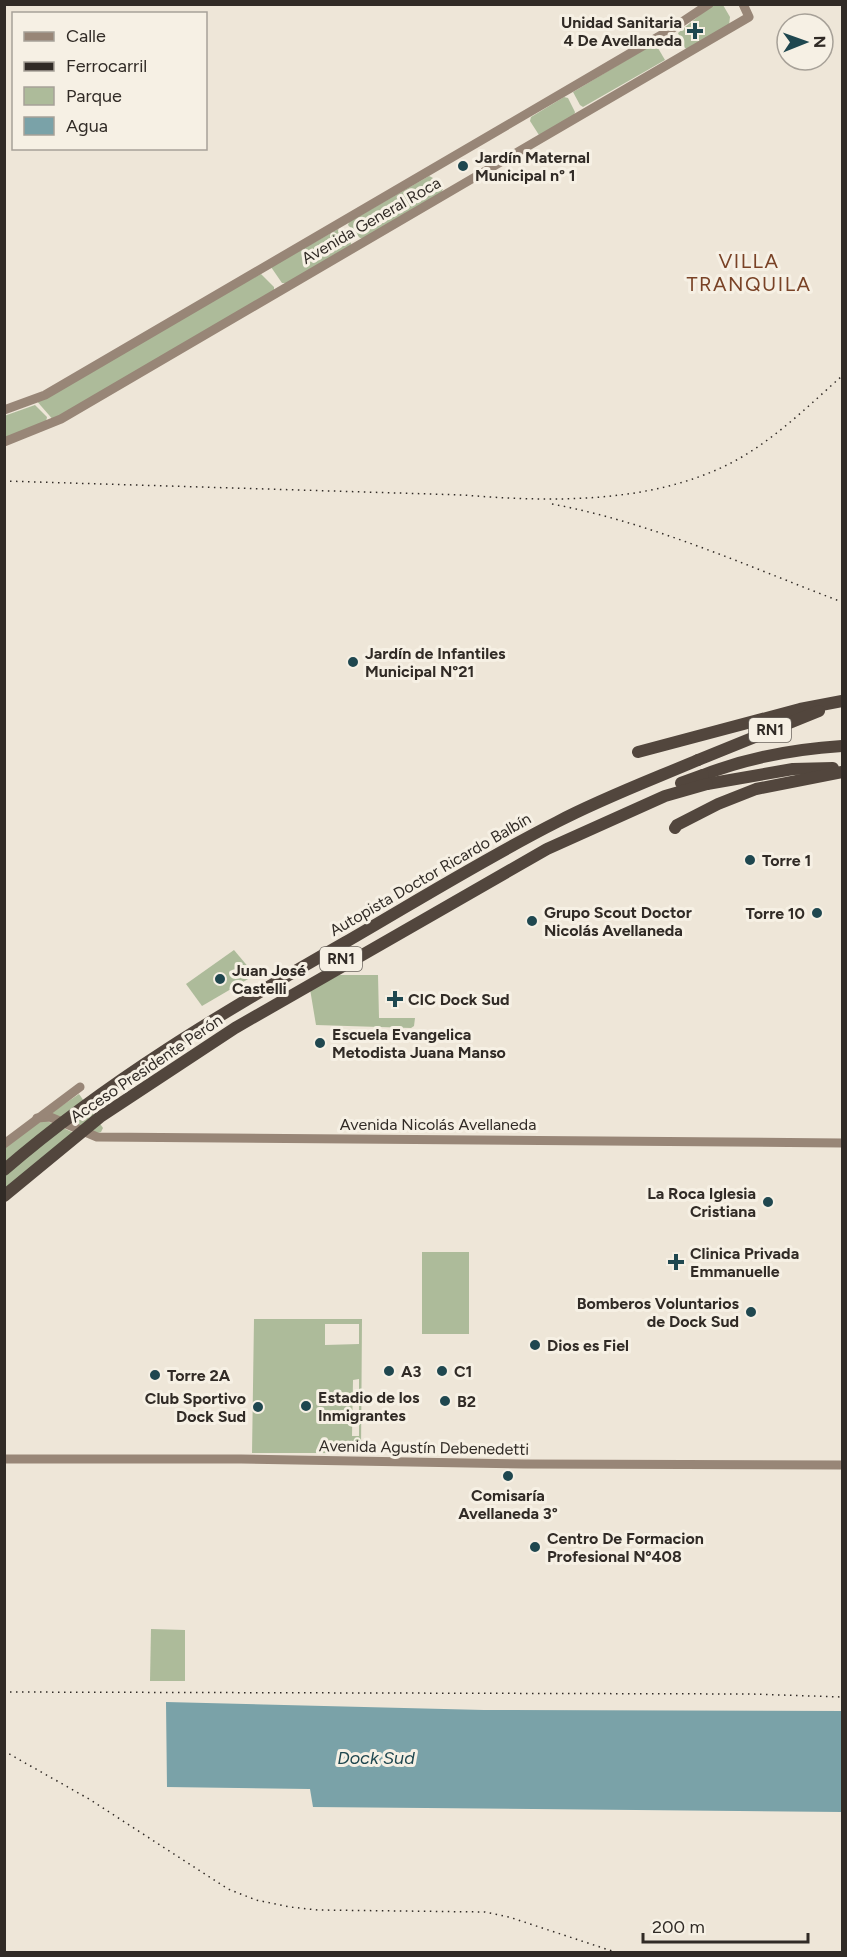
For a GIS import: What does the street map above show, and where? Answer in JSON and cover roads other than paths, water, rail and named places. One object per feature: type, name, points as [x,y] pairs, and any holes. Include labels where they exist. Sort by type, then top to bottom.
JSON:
[{"type":"highway","points":[[638,752],[812,706],[843,702]]},
{"type":"highway","name":"Autopista Doctor Ricardo Balbín","points":[[4,1170],[52,1130],[117,1082],[217,1017],[291,972],[535,834],[592,805],[774,728],[843,702]]},
{"type":"highway","name":"Autopista Doctor Ricardo Balbín","points":[[4,1186],[57,1142],[168,1061],[227,1024],[537,846],[639,799],[705,779],[736,764],[786,753],[843,746]]},
{"type":"highway","name":"Acceso Presidente Perón","points":[[4,1196],[100,1117],[235,1028],[547,849],[705,779],[793,769],[843,767]]},
{"type":"highway","points":[[675,828],[704,810],[756,789],[843,772]]},
{"type":"main road","name":"Avenida General Roca","points":[[4,410],[45,395],[670,30],[709,4]]},
{"type":"main road","name":"Avenida General Roca","points":[[4,442],[62,419],[749,17],[743,4]]},
{"type":"main road","name":"Acceso Presidente Perón","points":[[4,1144],[80,1087]]},
{"type":"main road","name":"Avenida Nicolás Avellaneda","points":[[37,1118],[50,1118],[97,1137],[843,1143]]},
{"type":"main road","name":"Avenida Agustín Debenedetti","points":[[4,1459],[843,1465]]},
{"type":"water","name":"Dock Sud","points":[[166,1702],[484,1710],[842,1711],[842,1812],[313,1807],[310,1789],[167,1787]]},
{"type":"railway","points":[[4,481],[530,499],[598,497],[631,493],[696,478],[727,465],[758,447],[788,424],[842,376]]},
{"type":"railway","points":[[552,504],[590,512],[663,534],[842,602]]},
{"type":"railway","points":[[4,1692],[751,1694],[842,1697]]},
{"type":"railway","points":[[4,1751],[89,1799],[228,1889],[256,1900],[318,1910],[485,1912],[509,1917],[615,1952]]},
{"type":"place","name":"Unidad Sanitaria 4 De Avellaneda","points":[[695,31]]},
{"type":"place","name":"Jardín Maternal Municipal n° 1","points":[[463,166]]},
{"type":"place","name":"Jardín de Infantiles Municipal N°21","points":[[353,662]]},
{"type":"place","name":"Torre 1","points":[[750,860]]},
{"type":"place","name":"Torre 10","points":[[817,913]]},
{"type":"place","name":"Grupo Scout Doctor Nicolás Avellaneda","points":[[532,921]]},
{"type":"place","name":"Juan José Castelli","points":[[220,979]]},
{"type":"place","name":"CIC Dock Sud","points":[[395,999]]},
{"type":"place","name":"Escuela Evangelica Metodista Juana Manso","points":[[320,1043]]},
{"type":"place","name":"La Roca Iglesia Cristiana","points":[[768,1202]]},
{"type":"place","name":"Clinica Privada Emmanuelle","points":[[676,1262]]},
{"type":"place","name":"Bomberos Voluntarios de Dock Sud","points":[[751,1312]]},
{"type":"place","name":"Dios es Fiel","points":[[535,1345]]},
{"type":"place","name":"A3","points":[[389,1371]]},
{"type":"place","name":"C1","points":[[442,1371]]},
{"type":"place","name":"Torre 2A","points":[[155,1375]]},
{"type":"place","name":"B2","points":[[445,1401]]},
{"type":"place","name":"Estadio de los Inmigrantes","points":[[306,1406]]},
{"type":"place","name":"Club Sportivo Dock Sud","points":[[258,1407]]},
{"type":"place","name":"Comisaría Avellaneda 3°","points":[[508,1476]]},
{"type":"place","name":"Centro De Formacion Profesional Nº408","points":[[535,1547]]},
{"type":"district","name":"VILLA TRANQUILA","points":[[749,272]]}]
